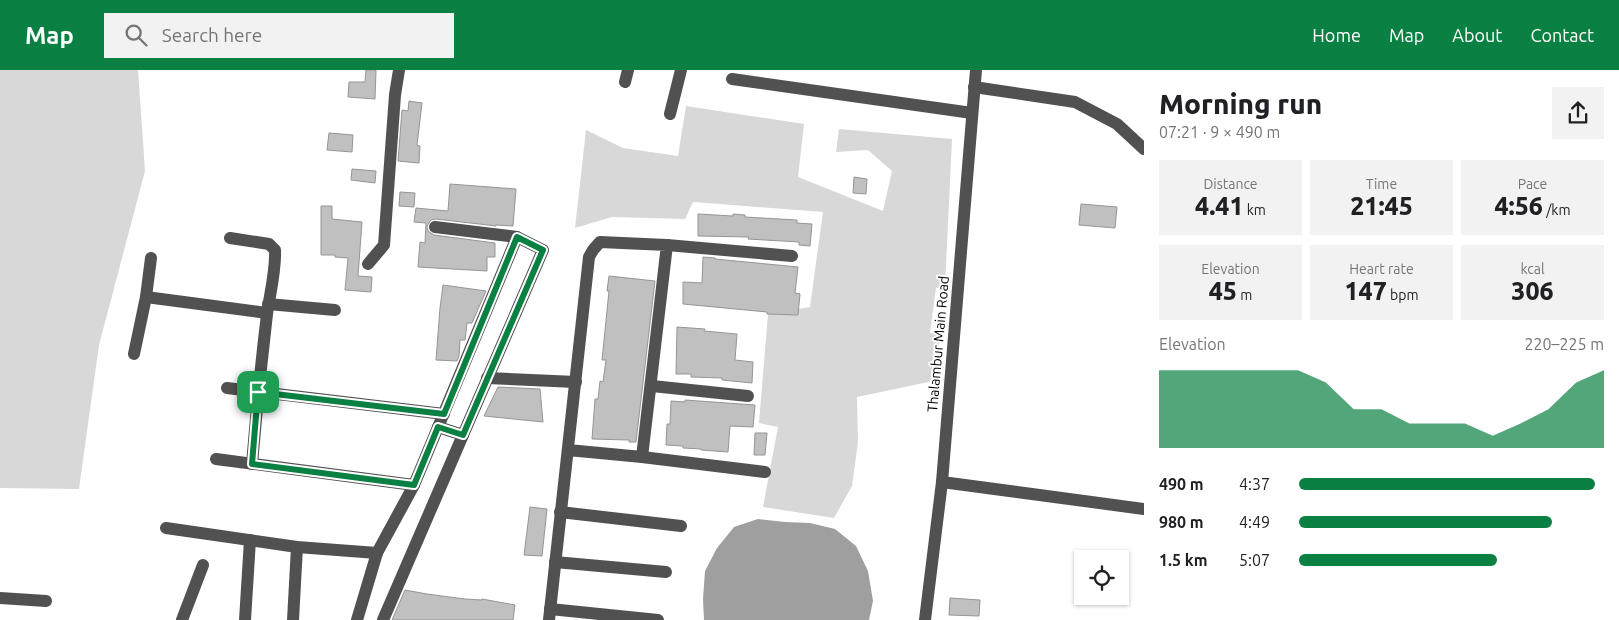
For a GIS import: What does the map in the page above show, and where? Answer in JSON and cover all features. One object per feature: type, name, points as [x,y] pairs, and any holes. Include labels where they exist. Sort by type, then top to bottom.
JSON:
[{"type":"street","points":[[368,264],[384,245],[398,70]]},
{"type":"street","points":[[670,114],[681,70]]},
{"type":"street","name":"Thalambur Main Road","points":[[924,620],[942,482],[976,70]]},
{"type":"street","points":[[732,79],[972,113]]},
{"type":"street","points":[[974,87],[1075,102],[1117,124],[1144,149]]},
{"type":"street","points":[[383,620],[543,250],[517,237],[435,227]]},
{"type":"street","points":[[357,620],[377,553],[414,485],[517,237]]},
{"type":"street","points":[[230,238],[269,244],[275,250],[276,260],[258,392],[252,464]]},
{"type":"street","points":[[658,620],[550,615],[588,262],[593,250],[600,242],[792,256]]},
{"type":"street","points":[[642,457],[668,246]]},
{"type":"street","points":[[134,354],[146,296],[151,258]]},
{"type":"street","points":[[146,296],[268,309],[335,310]]},
{"type":"street","points":[[487,378],[576,382]]},
{"type":"street","points":[[652,386],[748,396]]},
{"type":"street","points":[[227,388],[444,414]]},
{"type":"street","points":[[438,427],[463,435]]},
{"type":"street","points":[[568,450],[765,472]]},
{"type":"street","points":[[216,459],[414,485]]},
{"type":"street","points":[[942,482],[1144,509]]},
{"type":"street","points":[[560,512],[681,526]]},
{"type":"street","points":[[166,528],[297,547],[377,553]]},
{"type":"street","points":[[245,620],[250,540]]},
{"type":"street","points":[[292,620],[297,547]]},
{"type":"street","points":[[555,562],[666,572]]},
{"type":"street","points":[[182,620],[203,565]]},
{"type":"street","points":[[0,598],[46,601]]},
{"type":"shaded area","points":[[0,70],[138,70],[145,171],[99,345],[79,489],[0,488]]},
{"type":"shaded area","points":[[686,106],[804,124],[798,177],[883,211],[892,171],[868,150],[836,152],[839,129],[952,139],[945,287],[936,288],[930,333],[941,334],[933,381],[857,397],[858,442],[852,486],[834,518],[763,507],[778,427],[759,423],[768,314],[810,307],[823,212],[693,202],[685,219],[612,217],[575,228],[586,130],[623,148],[678,156]]},
{"type":"shaded area","points":[[758,519],[810,523],[835,529],[856,546],[868,571],[873,601],[869,620],[704,620],[705,571],[717,548],[734,527]]},
{"type":"building","points":[[366,70],[376,70],[375,99],[348,97],[349,82],[365,82]]},
{"type":"building","points":[[409,101],[422,103],[417,145],[420,146],[419,163],[398,161],[402,110],[408,111]]},
{"type":"building","points":[[329,133],[353,135],[352,152],[327,150]]},
{"type":"building","points":[[352,169],[376,171],[375,183],[351,180]]},
{"type":"building","points":[[854,177],[867,179],[866,194],[853,193]]},
{"type":"building","points":[[450,184],[516,189],[513,226],[496,226],[436,219],[431,220],[427,226],[428,231],[434,235],[495,243],[495,257],[487,257],[487,271],[418,267],[420,242],[425,243],[426,223],[414,222],[416,208],[448,211]]},
{"type":"building","points":[[400,192],[415,193],[414,207],[399,206]]},
{"type":"building","points":[[1081,204],[1117,207],[1115,228],[1079,225]]},
{"type":"building","points":[[321,206],[332,206],[332,219],[362,222],[358,276],[372,277],[371,292],[345,290],[348,258],[335,257],[335,255],[321,255]]},
{"type":"building","points":[[698,214],[745,215],[745,217],[797,220],[797,223],[812,224],[810,246],[799,245],[799,242],[748,239],[749,237],[698,236]]},
{"type":"building","points":[[703,257],[798,267],[795,293],[800,294],[798,315],[767,314],[767,312],[683,304],[683,282],[702,283]]},
{"type":"building","points":[[609,276],[655,281],[636,442],[629,442],[629,440],[592,439],[595,399],[598,399],[600,381],[603,382],[606,360],[602,360]]},
{"type":"building","points":[[443,285],[486,291],[472,323],[467,323],[465,340],[460,340],[457,361],[436,360]]},
{"type":"building","points":[[677,327],[737,334],[735,360],[753,362],[752,383],[722,380],[722,378],[691,377],[691,374],[676,374]]},
{"type":"building","points":[[498,387],[540,389],[543,422],[484,416]]},
{"type":"building","points":[[685,400],[755,405],[753,427],[730,426],[728,452],[666,445],[667,424],[670,424],[671,401],[685,402]]},
{"type":"building","points":[[755,433],[767,433],[765,455],[754,455]]},
{"type":"building","points":[[530,507],[547,509],[542,556],[524,555]]},
{"type":"building","points":[[405,590],[515,605],[513,620],[392,620]]},
{"type":"building","points":[[950,598],[980,600],[979,616],[949,615]]},
{"type":"route","points":[[517,237],[543,250],[463,435],[438,427],[414,485],[252,464],[258,392],[444,414],[517,237]]}]
